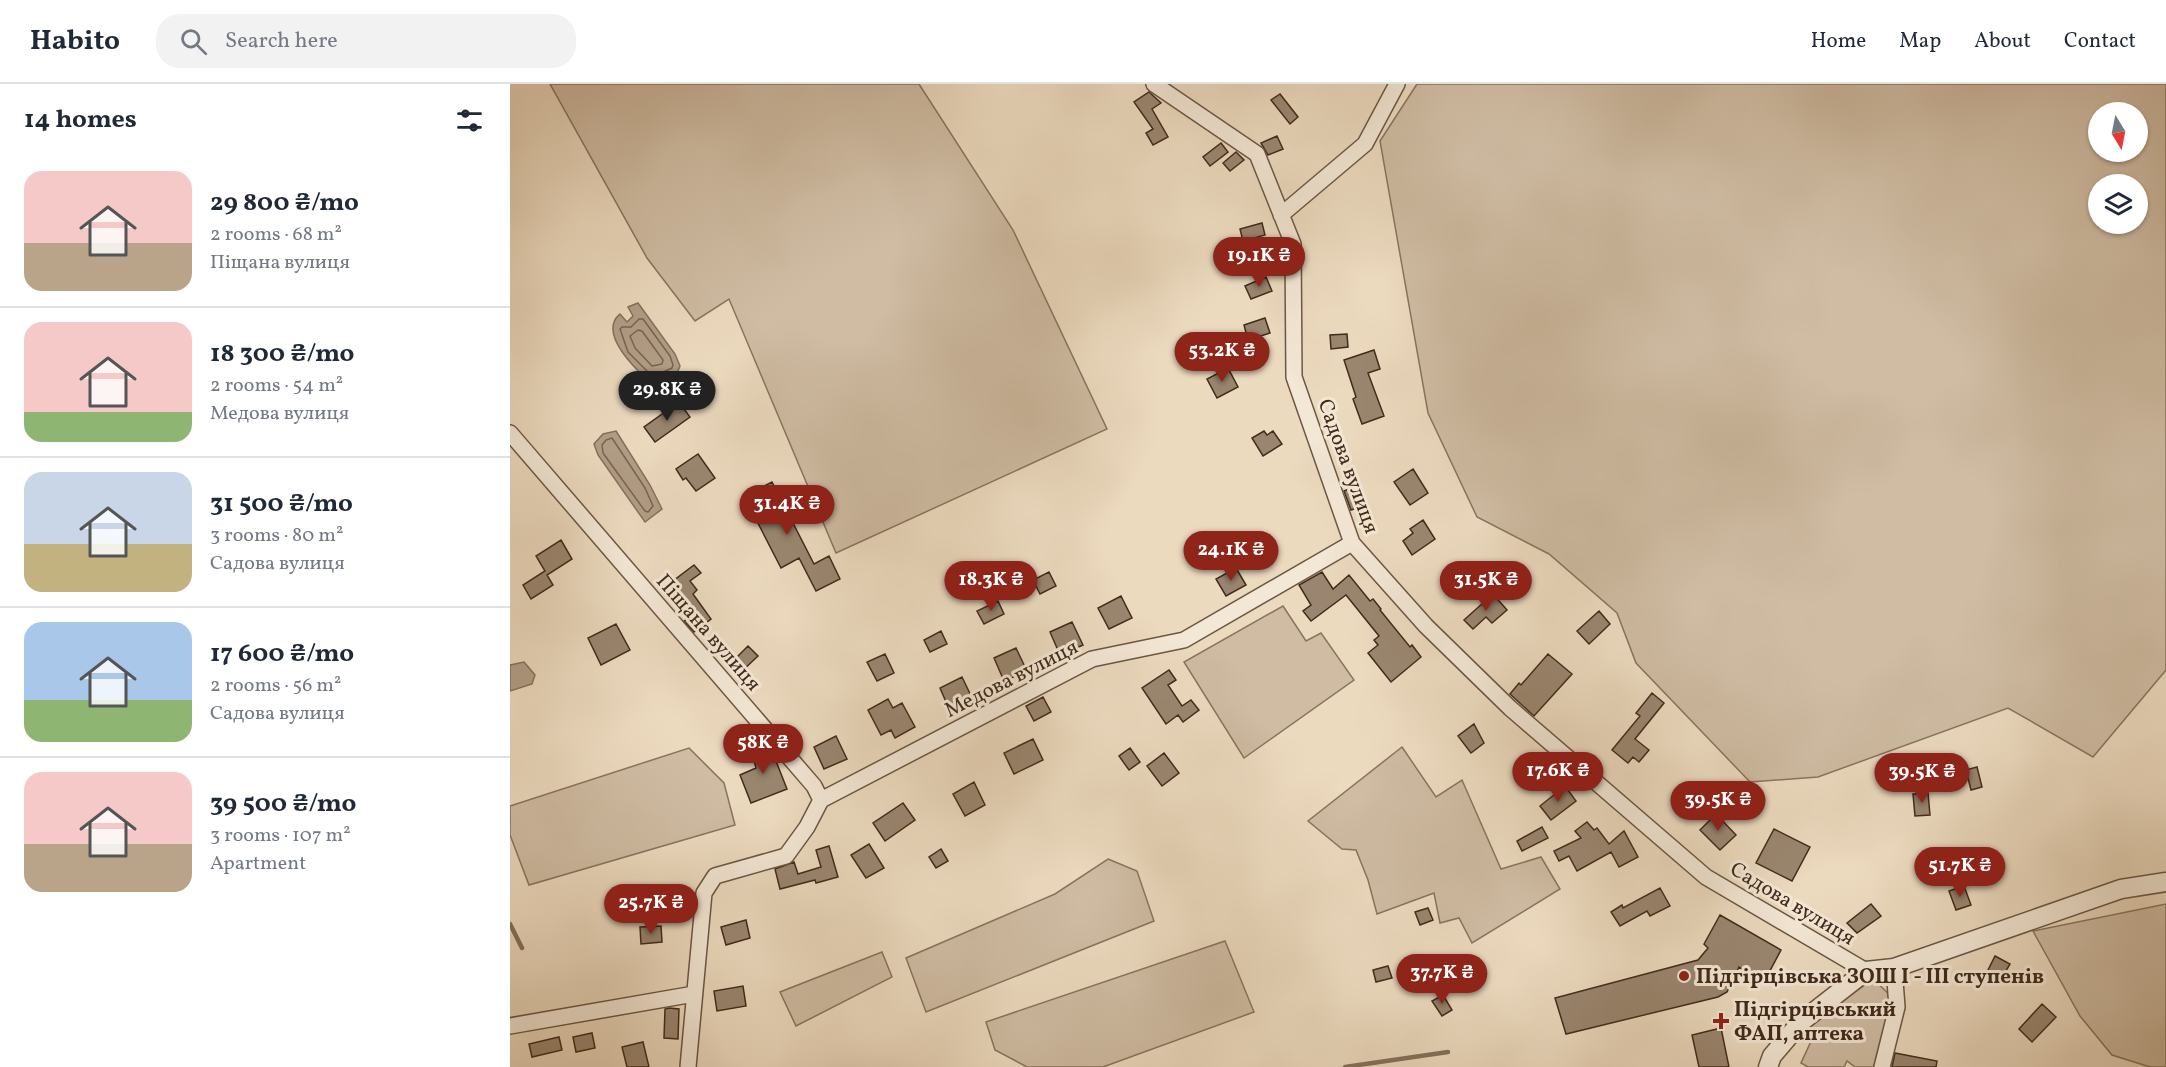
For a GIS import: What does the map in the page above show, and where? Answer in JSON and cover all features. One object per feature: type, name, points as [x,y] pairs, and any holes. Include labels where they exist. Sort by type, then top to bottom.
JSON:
[{"type":"street","name":"Садова вулиця","points":[[1154,84],[1257,154],[1293,244],[1294,377],[1352,543],[1426,627],[1510,708],[1706,877],[1866,971]]},
{"type":"street","points":[[1281,215],[1365,144],[1397,84]]},
{"type":"street","name":"Піщана вулиця","points":[[510,433],[814,786],[820,800]]},
{"type":"street","name":"Медова вулиця","points":[[820,800],[1092,659],[1184,640],[1352,543]]},
{"type":"street","points":[[688,1067],[704,893],[715,876],[786,856],[807,827],[820,800]]},
{"type":"street","points":[[1768,1067],[1772,1056],[1802,1022],[1866,971],[1894,968],[2121,889],[2166,882]]},
{"type":"street","points":[[1882,1067],[1897,1007],[1894,968]]},
{"type":"street","points":[[510,1026],[694,994]]},
{"type":"shaded area","points":[[550,84],[919,84],[1013,230],[1107,429],[836,553],[729,299],[695,321],[647,258]]},
{"type":"shaded area","points":[[1417,84],[2166,84],[2166,670],[2093,757],[2008,708],[1818,777],[1750,782],[1636,663],[1617,613],[1549,554],[1477,517],[1428,413],[1380,141]]},
{"type":"shaded area","points":[[1283,606],[1306,641],[1321,633],[1354,680],[1244,758],[1184,662]]},
{"type":"shaded area","points":[[1402,747],[1436,797],[1462,780],[1501,869],[1541,857],[1560,889],[1472,943],[1459,918],[1440,923],[1434,893],[1377,914],[1368,880],[1356,850],[1342,849],[1308,821]]},
{"type":"shaded area","points":[[689,748],[724,783],[735,825],[529,885],[510,835],[510,806]]},
{"type":"shaded area","points":[[1108,859],[1137,871],[1154,921],[926,1012],[906,958],[1055,894]]},
{"type":"shaded area","points":[[2166,904],[2166,1067],[2150,1067],[2112,1055],[2080,1016],[2033,931]]},
{"type":"shaded area","points":[[1225,941],[1254,1012],[1103,1067],[1027,1067],[995,1050],[986,1022]]},
{"type":"shaded area","points":[[882,952],[892,977],[796,1026],[780,992]]},
{"type":"shaded area","points":[[1873,979],[1892,997],[1875,1067],[1855,1067],[1847,1061],[1844,1067],[1808,1067],[1801,1063],[1813,1037],[1803,1030]]},
{"type":"water","points":[[638,303],[675,354],[680,366],[678,371],[663,379],[647,380],[623,354],[615,337],[613,329],[616,318],[620,314],[627,322],[633,316],[628,307]]},
{"type":"water","points":[[616,431],[650,485],[662,509],[645,522],[598,455],[594,444],[603,434]]},
{"type":"water","points":[[524,662],[535,675],[532,684],[510,691],[510,665]]},
{"type":"building","points":[[1149,92],[1161,103],[1152,109],[1168,137],[1153,145],[1146,133],[1153,129],[1134,102]]},
{"type":"building","points":[[1280,94],[1298,117],[1290,124],[1271,100]]},
{"type":"building","points":[[1277,136],[1283,149],[1268,155],[1261,143]]},
{"type":"building","points":[[1221,143],[1228,152],[1210,166],[1203,157]]},
{"type":"building","points":[[1236,152],[1244,160],[1230,171],[1223,163]]},
{"type":"building","points":[[1262,223],[1265,235],[1243,241],[1240,229]]},
{"type":"building","points":[[1266,277],[1272,291],[1251,299],[1245,286]]},
{"type":"building","points":[[1265,318],[1270,333],[1248,340],[1244,325]]},
{"type":"building","points":[[1347,334],[1348,347],[1331,349],[1330,335]]},
{"type":"building","points":[[1374,350],[1380,369],[1368,373],[1384,416],[1362,424],[1353,399],[1356,397],[1344,360]]},
{"type":"building","points":[[1228,368],[1238,387],[1217,398],[1207,379]]},
{"type":"building","points":[[679,402],[690,417],[655,442],[644,427]]},
{"type":"building","points":[[1264,431],[1267,435],[1273,431],[1282,444],[1263,456],[1252,438]]},
{"type":"building","points":[[698,454],[715,478],[696,491],[686,478],[683,480],[676,469]]},
{"type":"building","points":[[1413,469],[1428,493],[1410,505],[1394,482]]},
{"type":"building","points":[[772,482],[814,564],[829,556],[840,579],[816,591],[799,558],[781,568],[744,496]]},
{"type":"building","points":[[1352,488],[1360,507],[1351,510],[1344,491]]},
{"type":"building","points":[[1423,520],[1435,539],[1412,555],[1403,541],[1413,533],[1410,529]]},
{"type":"building","points":[[561,540],[572,559],[547,575],[553,585],[531,599],[523,585],[545,571],[536,556]]},
{"type":"building","points":[[694,565],[701,573],[690,581],[697,590],[693,594],[711,619],[694,632],[684,621],[691,616],[671,591],[677,587],[673,581]]},
{"type":"building","points":[[1236,568],[1246,585],[1226,596],[1216,579]]},
{"type":"building","points":[[1049,572],[1056,586],[1040,594],[1033,580]]},
{"type":"building","points":[[1322,572],[1333,589],[1349,575],[1370,601],[1373,599],[1410,647],[1412,645],[1421,657],[1391,682],[1368,653],[1378,645],[1374,640],[1379,636],[1346,595],[1311,621],[1303,611],[1311,605],[1299,585]]},
{"type":"building","points":[[1493,594],[1507,610],[1492,623],[1486,617],[1473,629],[1464,620]]},
{"type":"building","points":[[1121,596],[1132,618],[1109,629],[1098,608]]},
{"type":"building","points":[[998,601],[1004,614],[984,624],[977,611]]},
{"type":"building","points":[[1599,611],[1610,624],[1589,644],[1577,631]]},
{"type":"building","points":[[1072,622],[1083,645],[1060,655],[1050,632]]},
{"type":"building","points":[[616,624],[630,650],[601,665],[588,638]]},
{"type":"building","points":[[941,631],[947,644],[930,652],[924,640]]},
{"type":"building","points":[[748,646],[758,656],[740,673],[731,663]]},
{"type":"building","points":[[1016,648],[1027,671],[1004,681],[994,658]]},
{"type":"building","points":[[885,654],[894,673],[877,681],[867,662]]},
{"type":"building","points":[[1548,654],[1572,674],[1534,716],[1510,694]]},
{"type":"building","points":[[1169,670],[1176,680],[1168,685],[1182,706],[1191,700],[1199,710],[1183,722],[1178,715],[1166,724],[1142,688]]},
{"type":"building","points":[[962,677],[973,700],[950,711],[940,688]]},
{"type":"building","points":[[1652,693],[1664,703],[1635,739],[1649,750],[1639,762],[1633,757],[1628,763],[1612,750],[1640,716],[1636,713]]},
{"type":"building","points":[[1043,697],[1051,712],[1034,721],[1026,706]]},
{"type":"building","points":[[888,699],[893,708],[902,703],[915,727],[895,738],[891,730],[881,735],[868,710]]},
{"type":"building","points":[[1474,724],[1484,743],[1471,753],[1458,736]]},
{"type":"building","points":[[836,736],[847,759],[824,769],[814,747]]},
{"type":"building","points":[[1033,739],[1043,760],[1014,774],[1004,753]]},
{"type":"building","points":[[763,742],[770,750],[774,762],[776,761],[787,789],[751,803],[740,775],[756,768],[750,746]]},
{"type":"building","points":[[1130,748],[1140,762],[1129,770],[1119,756]]},
{"type":"building","points":[[1164,753],[1179,773],[1162,786],[1147,766]]},
{"type":"building","points":[[1977,767],[1982,787],[1971,790],[1966,770]]},
{"type":"building","points":[[974,782],[985,805],[965,816],[953,794]]},
{"type":"building","points":[[1565,786],[1576,801],[1551,820],[1540,806]]},
{"type":"building","points":[[1928,793],[1930,815],[1915,816],[1913,794]]},
{"type":"building","points":[[903,803],[915,820],[885,841],[873,823]]},
{"type":"building","points":[[1716,814],[1736,835],[1720,850],[1700,830]]},
{"type":"building","points":[[1587,822],[1594,830],[1597,828],[1609,844],[1624,831],[1638,857],[1619,867],[1611,852],[1577,871],[1569,856],[1559,861],[1554,851],[1581,838],[1575,831]]},
{"type":"building","points":[[1542,827],[1548,838],[1522,851],[1517,841]]},
{"type":"building","points":[[1774,829],[1810,847],[1792,881],[1756,863]]},
{"type":"building","points":[[869,844],[884,868],[866,878],[851,855]]},
{"type":"building","points":[[829,846],[838,877],[780,889],[775,869],[794,862],[798,874],[821,867],[816,850]]},
{"type":"building","points":[[941,849],[948,861],[936,868],[929,857]]},
{"type":"building","points":[[1964,886],[1971,905],[1956,910],[1949,891]]},
{"type":"building","points":[[1660,888],[1670,906],[1650,916],[1647,911],[1620,926],[1611,912]]},
{"type":"building","points":[[1871,904],[1881,916],[1857,933],[1847,923]]},
{"type":"building","points":[[1428,908],[1433,920],[1420,925],[1415,912]]},
{"type":"building","points":[[1720,915],[1781,950],[1764,982],[1739,967],[1727,992],[1718,997],[1566,1034],[1555,998],[1698,960],[1708,948],[1704,944]]},
{"type":"building","points":[[746,920],[750,938],[726,945],[721,927]]},
{"type":"building","points":[[661,926],[662,942],[641,944],[640,927]]},
{"type":"building","points":[[1995,956],[2010,964],[1999,983],[1985,976]]},
{"type":"building","points":[[1388,966],[1392,978],[1376,982],[1373,970]]},
{"type":"building","points":[[743,986],[746,1006],[717,1011],[714,991]]},
{"type":"building","points":[[1443,995],[1452,1010],[1442,1016],[1432,1001]]},
{"type":"building","points":[[2042,1004],[2056,1017],[2032,1042],[2019,1029]]},
{"type":"building","points":[[665,1009],[679,1009],[678,1039],[664,1038]]},
{"type":"building","points":[[1721,1028],[1729,1067],[1699,1067],[1692,1035]]},
{"type":"building","points":[[592,1033],[595,1048],[576,1052],[573,1037]]},
{"type":"building","points":[[559,1037],[562,1050],[532,1057],[529,1044]]},
{"type":"building","points":[[643,1042],[649,1067],[627,1067],[622,1047]]},
{"type":"building","points":[[1895,1053],[1937,1061],[1936,1067],[1892,1067]]},
{"type":"waterway","points":[[510,924],[522,948]]},
{"type":"waterway","points":[[1345,1067],[1448,1052]]},
{"type":"place","name":"Підгірцівська ЗОШ І - ІІІ ступенів","points":[[1684,976]]},
{"type":"place","name":"Підгірцівський ФАП, аптека","points":[[1721,1021]]}]
